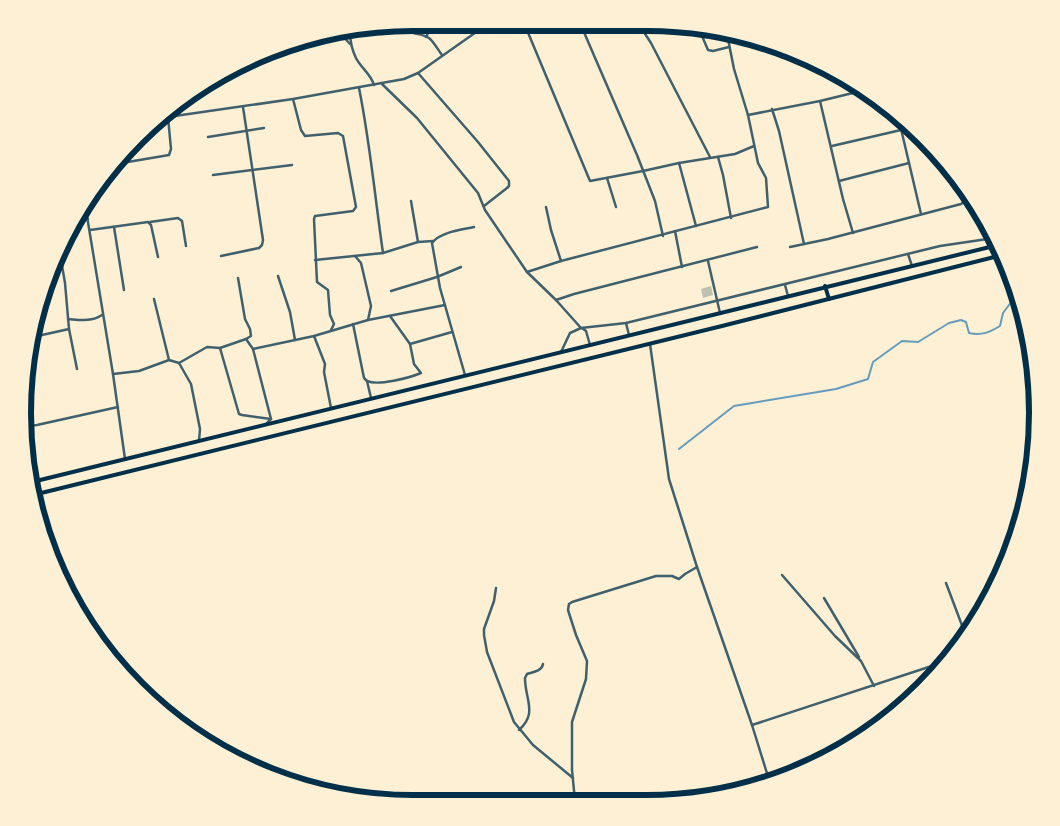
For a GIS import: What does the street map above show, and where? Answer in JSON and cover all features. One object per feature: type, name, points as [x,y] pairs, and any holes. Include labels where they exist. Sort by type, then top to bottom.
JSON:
[{"type":"main road","points":[[38,481],[826,286],[991,248]]},
{"type":"main road","points":[[40,493],[829,299],[995,256]]},
{"type":"main road","points":[[826,286],[829,299]]},
{"type":"street","points":[[410,31],[426,36],[442,55]]},
{"type":"street","points":[[426,36],[429,31]]},
{"type":"street","points":[[173,116],[293,99],[404,79],[418,73],[477,31]]},
{"type":"street","points":[[527,31],[589,180],[643,172],[710,157],[713,159],[735,154],[755,146]]},
{"type":"street","points":[[583,31],[655,201],[663,236]]},
{"type":"street","points":[[643,31],[710,157]]},
{"type":"street","points":[[702,36],[708,50],[713,51],[729,47]]},
{"type":"street","points":[[350,37],[356,58],[372,78],[374,85]]},
{"type":"street","points":[[345,38],[351,45]]},
{"type":"street","points":[[526,272],[561,261],[663,236],[768,207],[766,178],[758,163],[748,115],[734,70],[728,40]]},
{"type":"street","points":[[418,73],[478,142],[509,182],[507,188],[484,206]]},
{"type":"street","points":[[382,84],[417,118],[478,193],[484,206],[526,272],[586,332],[590,345]]},
{"type":"street","points":[[359,88],[368,135],[375,200],[384,253]]},
{"type":"street","points":[[748,115],[820,101],[853,92]]},
{"type":"street","points":[[293,99],[301,130],[305,136],[338,134],[343,136],[356,207],[353,211],[315,216],[314,219],[317,282],[328,290],[330,315],[334,324],[330,330]]},
{"type":"street","points":[[820,101],[853,233]]},
{"type":"street","points":[[221,256],[251,250],[262,244],[243,107]]},
{"type":"street","points":[[772,109],[804,244]]},
{"type":"street","points":[[125,162],[169,154],[172,149],[168,120]]},
{"type":"street","points":[[208,137],[264,128]]},
{"type":"street","points":[[832,146],[901,130],[922,215]]},
{"type":"street","points":[[718,157],[731,218]]},
{"type":"street","points":[[679,163],[696,226]]},
{"type":"street","points":[[839,181],[909,163]]},
{"type":"street","points":[[213,175],[292,164]]},
{"type":"street","points":[[607,178],[616,207]]},
{"type":"street","points":[[411,202],[418,242]]},
{"type":"street","points":[[790,247],[853,233],[962,204],[964,202]]},
{"type":"street","points":[[546,207],[561,261]]},
{"type":"street","points":[[87,214],[125,459]]},
{"type":"street","points":[[90,230],[178,218],[182,221],[186,246]]},
{"type":"street","points":[[83,221],[88,219]]},
{"type":"street","points":[[148,222],[151,225],[158,257]]},
{"type":"street","points":[[114,226],[124,290]]},
{"type":"street","points":[[315,260],[384,253],[418,242],[433,241],[454,232],[474,227]]},
{"type":"street","points":[[675,232],[682,267]]},
{"type":"street","points":[[561,352],[570,333],[581,328],[626,323],[940,246],[987,239]]},
{"type":"street","points":[[433,241],[432,247],[437,277],[465,375]]},
{"type":"street","points":[[556,300],[757,247]]},
{"type":"street","points":[[908,254],[912,266]]},
{"type":"street","points":[[355,256],[361,263],[371,306],[368,320]]},
{"type":"street","points":[[708,261],[720,313]]},
{"type":"street","points":[[62,263],[66,283],[69,330],[77,370]]},
{"type":"street","points":[[391,291],[437,277],[461,267]]},
{"type":"street","points":[[278,276],[290,312],[295,340]]},
{"type":"street","points":[[179,363],[207,347],[220,348],[251,336],[238,278]]},
{"type":"street","points":[[785,284],[788,296]]},
{"type":"street","points":[[154,299],[169,360]]},
{"type":"street","points":[[253,349],[314,336],[368,320],[445,305]]},
{"type":"street","points":[[68,319],[86,321],[95,319],[102,314]]},
{"type":"street","points":[[366,381],[374,383],[421,373],[414,364],[410,344],[390,316]]},
{"type":"street","points":[[626,323],[629,335]]},
{"type":"street","points":[[353,324],[371,398]]},
{"type":"street","points":[[40,336],[69,330]]},
{"type":"street","points":[[410,344],[452,332]]},
{"type":"street","points":[[314,336],[325,364],[324,372],[327,382],[327,393],[332,408]]},
{"type":"street","points":[[246,338],[253,349],[270,420]]},
{"type":"street","points":[[650,343],[669,479],[767,775]]},
{"type":"street","points":[[220,348],[239,414],[270,420]]},
{"type":"street","points":[[113,374],[139,371],[169,360],[179,363],[191,384],[200,429],[198,441]]},
{"type":"street","points":[[32,426],[118,407]]},
{"type":"street","points":[[266,424],[270,420]]},
{"type":"street","points":[[574,795],[572,778],[572,722],[586,679],[587,661],[568,610],[569,604],[656,576],[672,576],[680,579],[697,567]]},
{"type":"street","points":[[782,575],[835,636],[861,661]]},
{"type":"street","points":[[946,583],[963,627]]},
{"type":"street","points":[[496,588],[484,635],[487,652],[514,722],[533,745],[572,778]]},
{"type":"street","points":[[824,598],[874,686]]},
{"type":"street","points":[[519,730],[528,721],[530,707],[525,678],[527,674],[539,670],[544,664]]},
{"type":"street","points":[[752,726],[933,666]]},
{"type":"building","points":[[711,286],[713,295],[703,298],[701,289]]},
{"type":"waterway","points":[[679,449],[734,406],[836,389],[868,379],[873,362],[902,341],[918,342],[949,323],[961,320],[966,322],[969,333],[974,334],[982,334],[993,330],[1000,326],[1003,313],[1012,301]]}]
